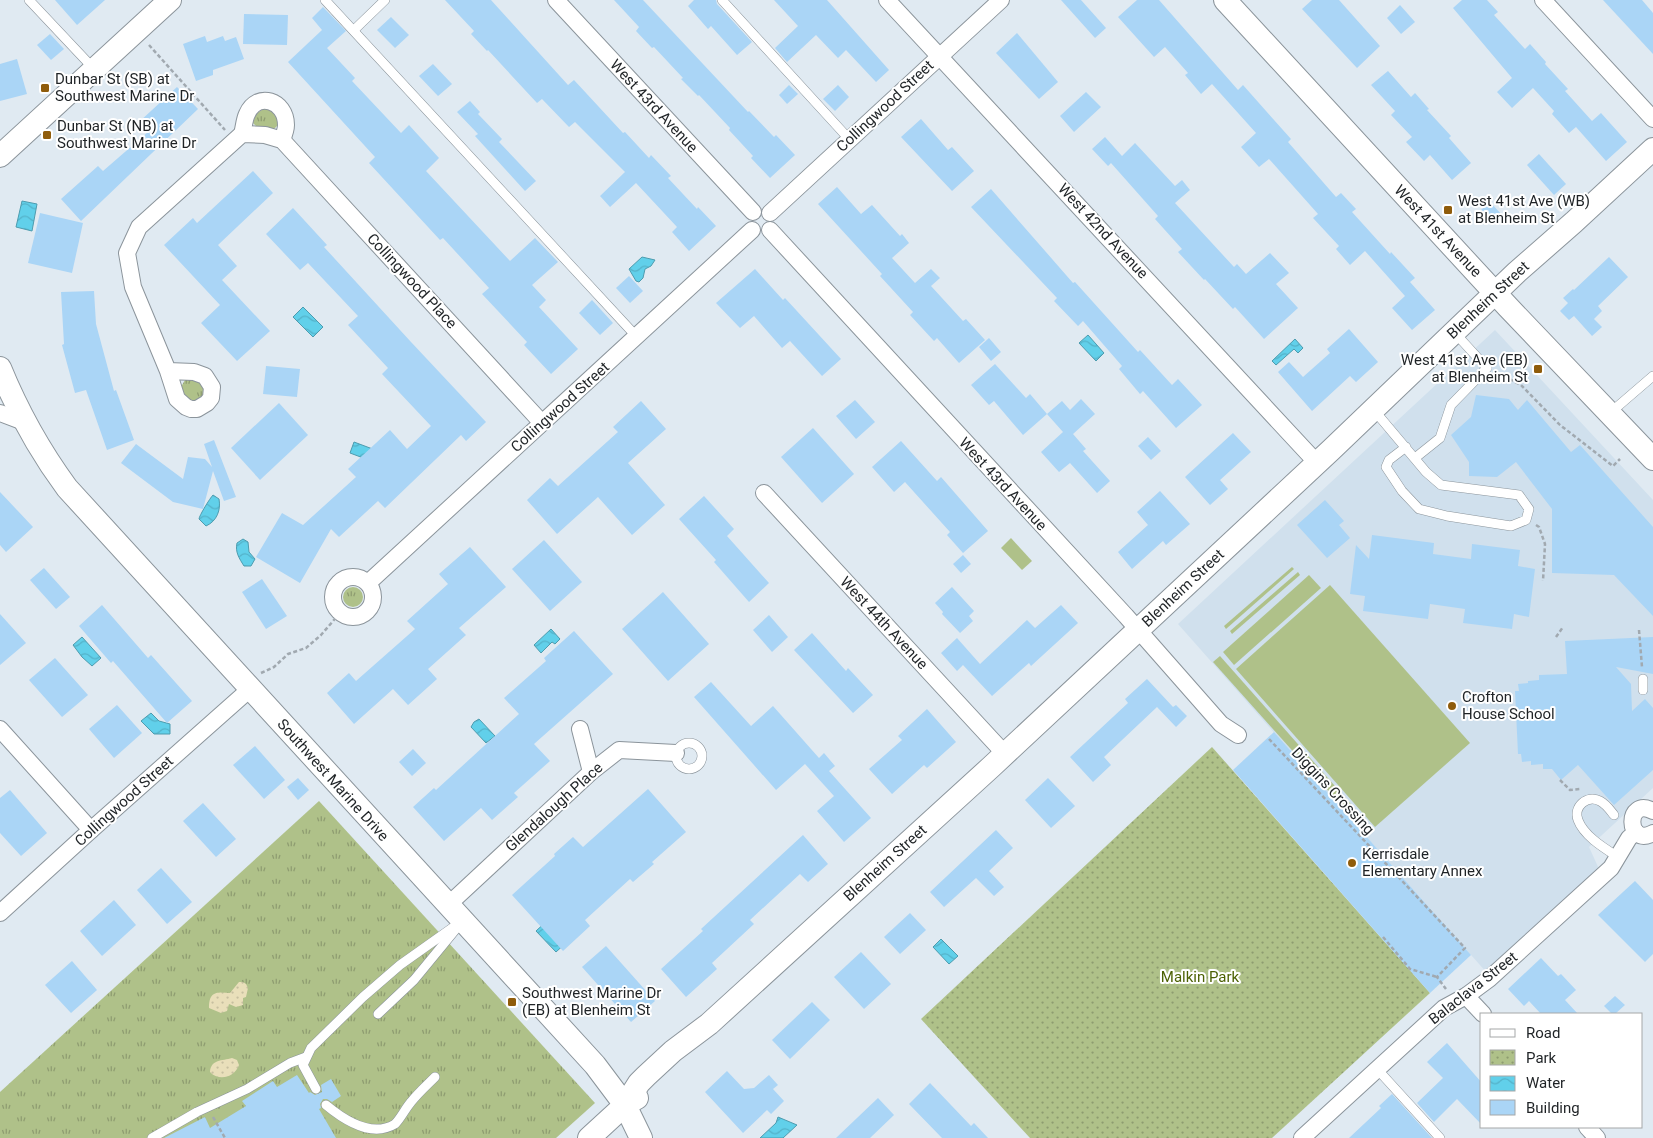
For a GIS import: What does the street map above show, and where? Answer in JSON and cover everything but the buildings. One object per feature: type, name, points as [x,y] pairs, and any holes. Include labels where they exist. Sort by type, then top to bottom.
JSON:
[{"type":"main road","points":[[0,156],[170,0]]},
{"type":"main road","name":"West 41st Avenue","points":[[1225,0],[1495,293],[1653,459]]},
{"type":"main road","name":"Blenheim Street","points":[[589,1138],[625,1105],[647,1093],[684,1056],[709,1024],[1005,754],[1317,463],[1495,293],[1653,149]]},
{"type":"main road","name":"Southwest Marine Drive","points":[[0,368],[24,422],[44,456],[67,488],[255,682],[455,913],[595,1065],[625,1105],[641,1138]]},
{"type":"street","name":"West 43rd Avenue","points":[[556,0],[753,212]]},
{"type":"street","name":"West 42nd Avenue","points":[[888,0],[1317,463]]},
{"type":"street","name":"Collingwood Street","points":[[770,213],[1001,0]]},
{"type":"street","points":[[1543,0],[1653,119]]},
{"type":"street","points":[[168,371],[133,287],[127,253],[139,227],[239,137],[247,113],[256,104],[266,100],[278,104],[285,113],[286,126],[282,140],[265,134],[239,137]]},
{"type":"street","name":"Collingwood Place","points":[[282,140],[542,423]]},
{"type":"street","points":[[762,209],[770,213],[773,222],[770,230],[761,234],[752,230],[748,221],[753,212],[762,209]]},
{"type":"street","name":"Collingwood Street","points":[[368,583],[752,230]]},
{"type":"street","name":"West 43rd Avenue","points":[[770,230],[1138,630],[1221,724],[1238,735]]},
{"type":"street","points":[[0,414],[24,422]]},
{"type":"street","name":"West 44th Avenue","points":[[764,493],[1005,754]]},
{"type":"street","points":[[347,577],[362,579],[368,583],[373,596],[370,609],[359,617],[353,618],[340,614],[335,608],[333,601],[332,593],[336,586],[347,577]]},
{"type":"street","name":"Collingwood Street","points":[[0,914],[255,682]]},
{"type":"street","points":[[0,729],[91,830]]},
{"type":"street","points":[[580,729],[591,772]]},
{"type":"street","name":"Glendalough Place","points":[[455,913],[591,772],[619,750],[676,754]]},
{"type":"street","points":[[1653,811],[1646,808],[1636,812],[1632,816],[1631,822],[1636,832],[1645,836],[1653,833]]},
{"type":"street","name":"Balaclava Street","points":[[1302,1138],[1444,1008],[1466,996],[1489,979],[1603,875],[1610,868],[1629,838],[1636,832]]},
{"type":"street","points":[[1466,996],[1482,1013]]},
{"type":"street","points":[[1588,1128],[1597,1138]]},
{"type":"lane","points":[[29,0],[94,69]]},
{"type":"lane","points":[[325,0],[636,336]]},
{"type":"lane","points":[[354,30],[385,0]]},
{"type":"lane","points":[[722,0],[849,139]]},
{"type":"lane","points":[[1415,458],[1440,438],[1451,405],[1488,368],[1454,332]]},
{"type":"lane","points":[[1610,413],[1653,376]]},
{"type":"lane","points":[[1373,409],[1406,447],[1426,472],[1442,485],[1519,495],[1529,509],[1526,520],[1511,526],[1447,516],[1419,509],[1402,491],[1386,467],[1389,460],[1406,447]]},
{"type":"lane","points":[[1643,678],[1643,690]]},
{"type":"lane","points":[[1614,815],[1604,804],[1594,799],[1584,801],[1579,806],[1577,819],[1580,825],[1598,844],[1618,856]]},
{"type":"lane","points":[[378,1014],[414,980],[455,913]]},
{"type":"lane","points":[[316,1089],[302,1065],[311,1048],[363,997],[455,913]]},
{"type":"lane","points":[[152,1138],[246,1089],[290,1063],[306,1057]]},
{"type":"lane","points":[[1378,1070],[1440,1138]]},
{"type":"lane","points":[[326,1105],[353,1125],[367,1130],[384,1130],[396,1123],[411,1102],[436,1077]]},
{"type":"path","points":[[148,43],[239,137]]},
{"type":"path","points":[[1488,368],[1521,385],[1560,425],[1613,466],[1620,459]]},
{"type":"path","points":[[1526,520],[1539,527],[1545,544],[1544,581]]},
{"type":"path","points":[[255,682],[288,654],[306,648],[340,614]]},
{"type":"path","points":[[1556,637],[1563,626]]},
{"type":"path","points":[[1639,630],[1643,678]]},
{"type":"path","name":"Diggins Crossing","points":[[1269,739],[1464,948],[1437,977]]},
{"type":"path","points":[[1560,780],[1570,790],[1584,789]]},
{"type":"path","points":[[1383,937],[1410,969],[1437,977],[1448,992]]},
{"type":"path","points":[[207,1108],[225,1138]]},
{"type":"shaded area","name":"Crofton House School","points":[[1495,330],[1653,500],[1653,788],[1589,847],[1599,869],[1487,973],[1178,624]]},
{"type":"green space","points":[[263,109],[271,110],[278,117],[278,125],[274,129],[256,126],[253,123],[256,114]]},
{"type":"green space","points":[[189,378],[204,383],[205,395],[195,402],[184,399],[181,387],[185,380]]},
{"type":"green space","points":[[1011,538],[1032,561],[1022,570],[1001,548]]},
{"type":"green space","points":[[1292,567],[1294,569],[1226,629],[1224,626]]},
{"type":"green space","points":[[1298,572],[1300,575],[1232,634],[1230,631]]},
{"type":"green space","points":[[1309,575],[1321,588],[1234,665],[1223,652]]},
{"type":"green space","points":[[1330,585],[1470,743],[1375,827],[1236,669]]},
{"type":"green space","points":[[353,587],[360,590],[363,597],[360,604],[353,607],[346,604],[343,597],[346,590]]},
{"type":"green space","points":[[1220,656],[1373,829],[1367,834],[1213,662]]},
{"type":"green space","name":"Malkin Park","points":[[1212,747],[1430,993],[1272,1138],[1030,1138],[921,1019]]},
{"type":"green space","points":[[319,801],[595,1103],[556,1138],[0,1138],[0,1092]]},
{"type":"sand","points":[[239,982],[246,984],[248,988],[246,997],[243,998],[243,1005],[236,1007],[229,1004],[227,1011],[221,1013],[209,1008],[212,996],[218,993],[230,993]]},
{"type":"sand","points":[[232,1058],[237,1060],[239,1065],[234,1073],[226,1077],[218,1077],[210,1072],[212,1065],[215,1063]]},
{"type":"water","points":[[22,201],[37,204],[32,231],[16,227]]},
{"type":"water","points":[[642,257],[655,260],[651,266],[645,269],[643,278],[639,282],[636,281],[629,269]]},
{"type":"water","points":[[303,307],[323,327],[313,337],[293,317]]},
{"type":"water","points":[[1088,335],[1104,353],[1096,361],[1079,343]]},
{"type":"water","points":[[1295,339],[1303,348],[1298,353],[1294,349],[1276,365],[1272,361]]},
{"type":"water","points":[[354,442],[378,451],[374,462],[350,453]]},
{"type":"water","points":[[213,495],[219,499],[219,511],[213,521],[206,526],[199,519]]},
{"type":"water","points":[[243,539],[248,542],[249,552],[255,559],[251,566],[244,566],[237,552],[237,543]]},
{"type":"water","points":[[551,629],[560,639],[555,644],[552,642],[541,653],[534,645]]},
{"type":"water","points":[[82,637],[101,658],[92,666],[73,645]]},
{"type":"water","points":[[151,713],[159,721],[170,724],[170,734],[154,734],[141,721]]},
{"type":"water","points":[[479,719],[495,736],[486,743],[471,727]]},
{"type":"water","points":[[548,920],[568,941],[556,952],[536,931]]},
{"type":"water","points":[[941,939],[958,956],[949,964],[933,947]]},
{"type":"water","points":[[778,1117],[797,1125],[783,1138],[760,1138],[776,1123]]},
{"type":"place","name":"Dunbar St (SB) at Southwest Marine Dr","points":[[45,88]]},
{"type":"place","name":"Dunbar St (NB) at Southwest Marine Dr","points":[[47,135]]},
{"type":"place","name":"West 41st Ave (WB) at Blenheim St","points":[[1448,210]]},
{"type":"place","name":"West 41st Ave (EB) at Blenheim St","points":[[1538,369]]},
{"type":"place","name":"Crofton House School","points":[[1452,706]]},
{"type":"place","name":"Kerrisdale Elementary Annex","points":[[1352,863]]},
{"type":"place","name":"Southwest Marine Dr (EB) at Blenheim St","points":[[512,1002]]}]
